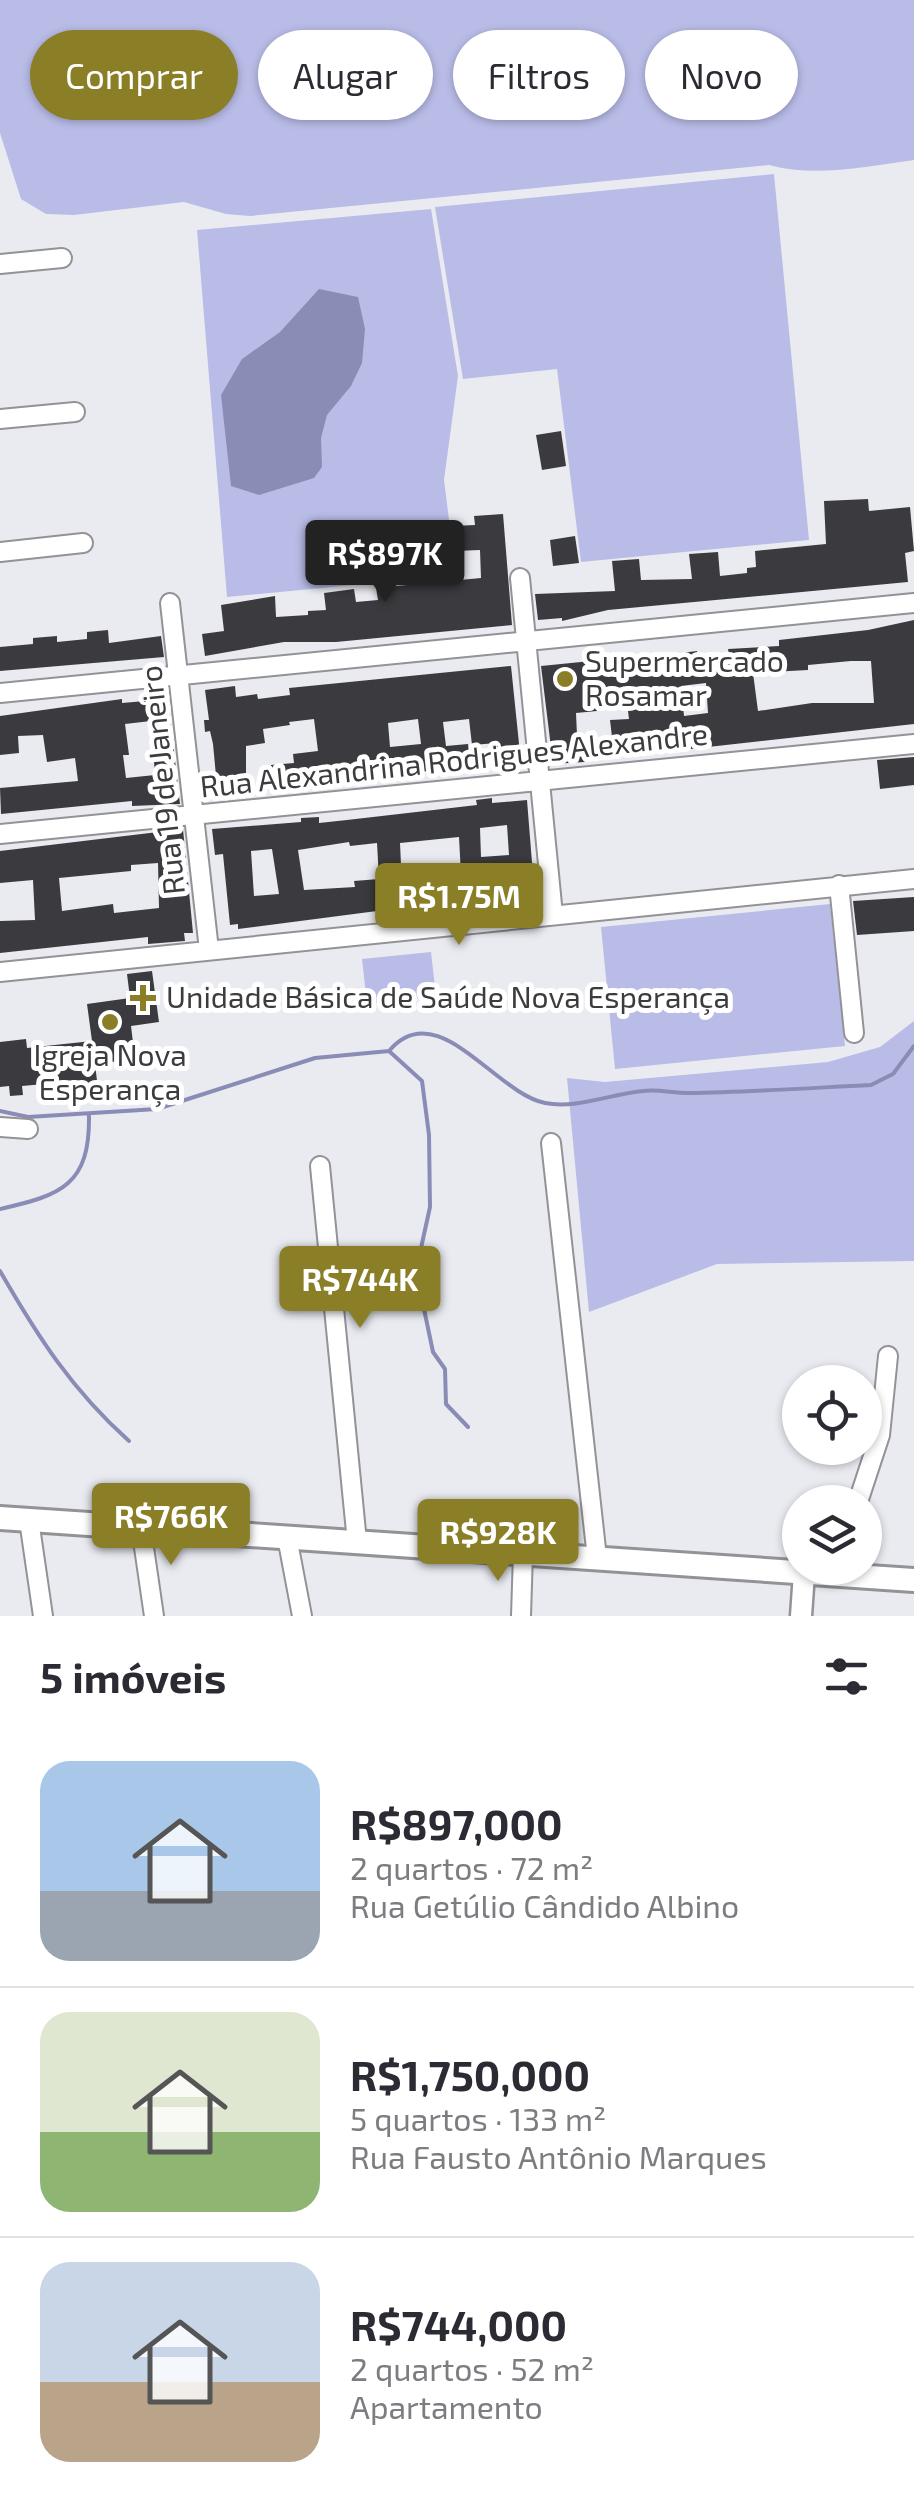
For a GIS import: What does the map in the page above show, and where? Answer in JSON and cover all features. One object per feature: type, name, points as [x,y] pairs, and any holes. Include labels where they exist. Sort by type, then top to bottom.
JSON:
[{"type":"main road","points":[[0,1518],[782,1571]]},
{"type":"main road","points":[[882,1576],[914,1580]]},
{"type":"street","points":[[0,264],[62,258]]},
{"type":"street","points":[[0,419],[75,412]]},
{"type":"street","points":[[0,552],[82,543]]},
{"type":"street","points":[[520,578],[552,915]]},
{"type":"street","name":"Rua 19 de Janeiro","points":[[170,603],[210,950]]},
{"type":"street","points":[[0,693],[914,603]]},
{"type":"street","name":"Rua Alexandrina Rodrigues Alexandre","points":[[0,834],[914,744]]},
{"type":"street","points":[[0,972],[914,879]]},
{"type":"street","points":[[839,885],[854,1033]]},
{"type":"street","points":[[0,1127],[28,1129]]},
{"type":"street","points":[[551,1143],[596,1558]]},
{"type":"street","points":[[320,1166],[357,1542]]},
{"type":"street","points":[[864,1485],[880,1436],[888,1356]]},
{"type":"street","points":[[29,1520],[43,1616]]},
{"type":"street","points":[[140,1527],[154,1616]]},
{"type":"street","points":[[287,1537],[302,1616]]},
{"type":"street","points":[[521,1616],[523,1553]]},
{"type":"street","points":[[802,1616],[803,1585]]},
{"type":"shaded area","points":[[0,0],[914,0],[914,160],[860,168],[805,171],[769,165],[250,216],[226,214],[184,202],[74,215],[46,214],[21,199],[0,133]]},
{"type":"shaded area","points":[[774,174],[809,540],[581,562],[557,369],[463,379],[435,207]]},
{"type":"shaded area","points":[[431,209],[458,376],[444,480],[456,575],[227,597],[197,230]]},
{"type":"shaded area","points":[[319,289],[358,297],[365,329],[362,363],[351,386],[327,415],[321,438],[322,467],[314,478],[259,495],[231,486],[221,395],[242,359],[280,332]]},
{"type":"shaded area","points":[[830,904],[845,1046],[615,1069],[601,927]]},
{"type":"shaded area","points":[[431,952],[436,996],[367,1004],[362,959]]},
{"type":"shaded area","points":[[914,1021],[914,1261],[717,1264],[589,1312],[567,1078],[605,1082],[828,1062],[880,1047]]},
{"type":"building","points":[[561,431],[566,466],[542,470],[536,435]]},
{"type":"building","points":[[868,499],[869,511],[910,507],[914,551],[905,553],[908,582],[608,610],[562,621],[538,620],[535,594],[615,591],[612,561],[639,559],[641,580],[692,579],[689,554],[718,552],[720,576],[747,573],[747,568],[756,567],[755,551],[826,544],[824,501]]},
{"type":"building","points":[[503,514],[512,625],[336,642],[284,642],[205,656],[202,634],[224,631],[221,605],[275,596],[276,617],[308,615],[308,611],[326,610],[324,593],[354,589],[356,602],[378,600],[376,588],[481,578],[480,550],[455,551],[454,526],[475,525],[474,516]]},
{"type":"building","points":[[575,536],[579,563],[553,566],[550,540]]},
{"type":"building","points":[[914,620],[914,724],[690,749],[593,754],[584,762],[553,764],[541,666],[641,656],[642,672],[682,668],[681,653],[697,651],[698,657],[729,654],[728,649],[779,646],[779,640],[868,630]],"holes":[[[871,661],[874,703],[812,703],[758,711],[753,673],[808,670],[808,665]],[[706,683],[708,713],[684,716],[681,686]],[[625,687],[629,719],[610,720],[612,737],[583,739],[577,735],[576,713],[597,711],[595,690]]]},
{"type":"building","points":[[108,630],[109,643],[161,636],[164,657],[0,671],[0,647],[33,644],[33,638],[57,636],[57,642],[87,639],[87,632]]},
{"type":"building","points":[[511,666],[521,763],[500,766],[497,743],[472,745],[469,719],[443,722],[446,746],[468,744],[470,766],[444,769],[445,774],[428,775],[428,771],[273,790],[271,765],[294,763],[293,754],[318,751],[314,719],[263,729],[265,743],[246,746],[246,794],[218,797],[213,744],[210,731],[205,732],[204,720],[209,720],[205,690],[235,686],[236,697],[257,694],[258,699],[290,695],[289,688]],"holes":[[[418,719],[421,744],[390,747],[388,723]]]},
{"type":"building","points":[[122,699],[122,703],[168,699],[180,804],[132,806],[132,801],[1,814],[0,788],[78,781],[75,758],[47,762],[43,735],[18,736],[19,753],[0,755],[0,716]],"holes":[[[151,721],[155,775],[126,778],[123,755],[129,755],[125,724]]]},
{"type":"building","points":[[914,757],[914,785],[880,789],[877,760]]},
{"type":"building","points":[[476,800],[527,800],[533,875],[536,874],[539,899],[431,904],[431,909],[377,911],[238,929],[238,924],[230,925],[223,854],[215,855],[212,829],[301,822],[301,818],[319,817],[319,823],[347,820],[477,805]],"holes":[[[507,825],[509,855],[481,857],[480,828]],[[459,837],[461,875],[433,877],[433,884],[402,886],[400,843]],[[349,842],[350,846],[377,843],[379,879],[354,881],[355,887],[304,890],[298,850]],[[272,849],[279,894],[254,896],[251,851]]]},
{"type":"building","points":[[183,829],[193,933],[184,933],[185,941],[148,944],[148,937],[0,953],[0,921],[35,920],[33,880],[0,883],[0,851]],"holes":[[[158,863],[159,908],[114,913],[113,904],[62,911],[59,878],[131,871],[131,865]]]},
{"type":"building","points":[[914,897],[914,931],[857,935],[853,901]]},
{"type":"building","points":[[152,971],[159,1022],[131,1026],[135,1059],[95,1064],[98,1089],[45,1095],[44,1084],[22,1086],[23,1095],[10,1096],[9,1086],[0,1087],[0,1042],[26,1039],[27,1048],[92,1041],[87,1004],[130,998],[127,974]]},
{"type":"waterway","points":[[389,1051],[407,1036],[427,1034],[466,1052],[526,1096],[557,1104],[648,1091],[871,1085],[893,1074],[914,1046]]},
{"type":"waterway","points":[[0,1111],[28,1117],[157,1109],[315,1058],[389,1051],[422,1081],[429,1135],[430,1207],[416,1271],[433,1352],[445,1369],[446,1404],[468,1427]]},
{"type":"waterway","points":[[0,1209],[56,1192],[68,1183],[84,1157],[89,1115]]},
{"type":"waterway","points":[[0,1271],[57,1362],[129,1441]]},
{"type":"place","name":"Supermercado Rosamar","points":[[565,679]]},
{"type":"place","name":"Unidade Básica de Saúde Nova Esperança","points":[[143,998]]},
{"type":"place","name":"Igreja Nova Esperança","points":[[110,1022]]}]
